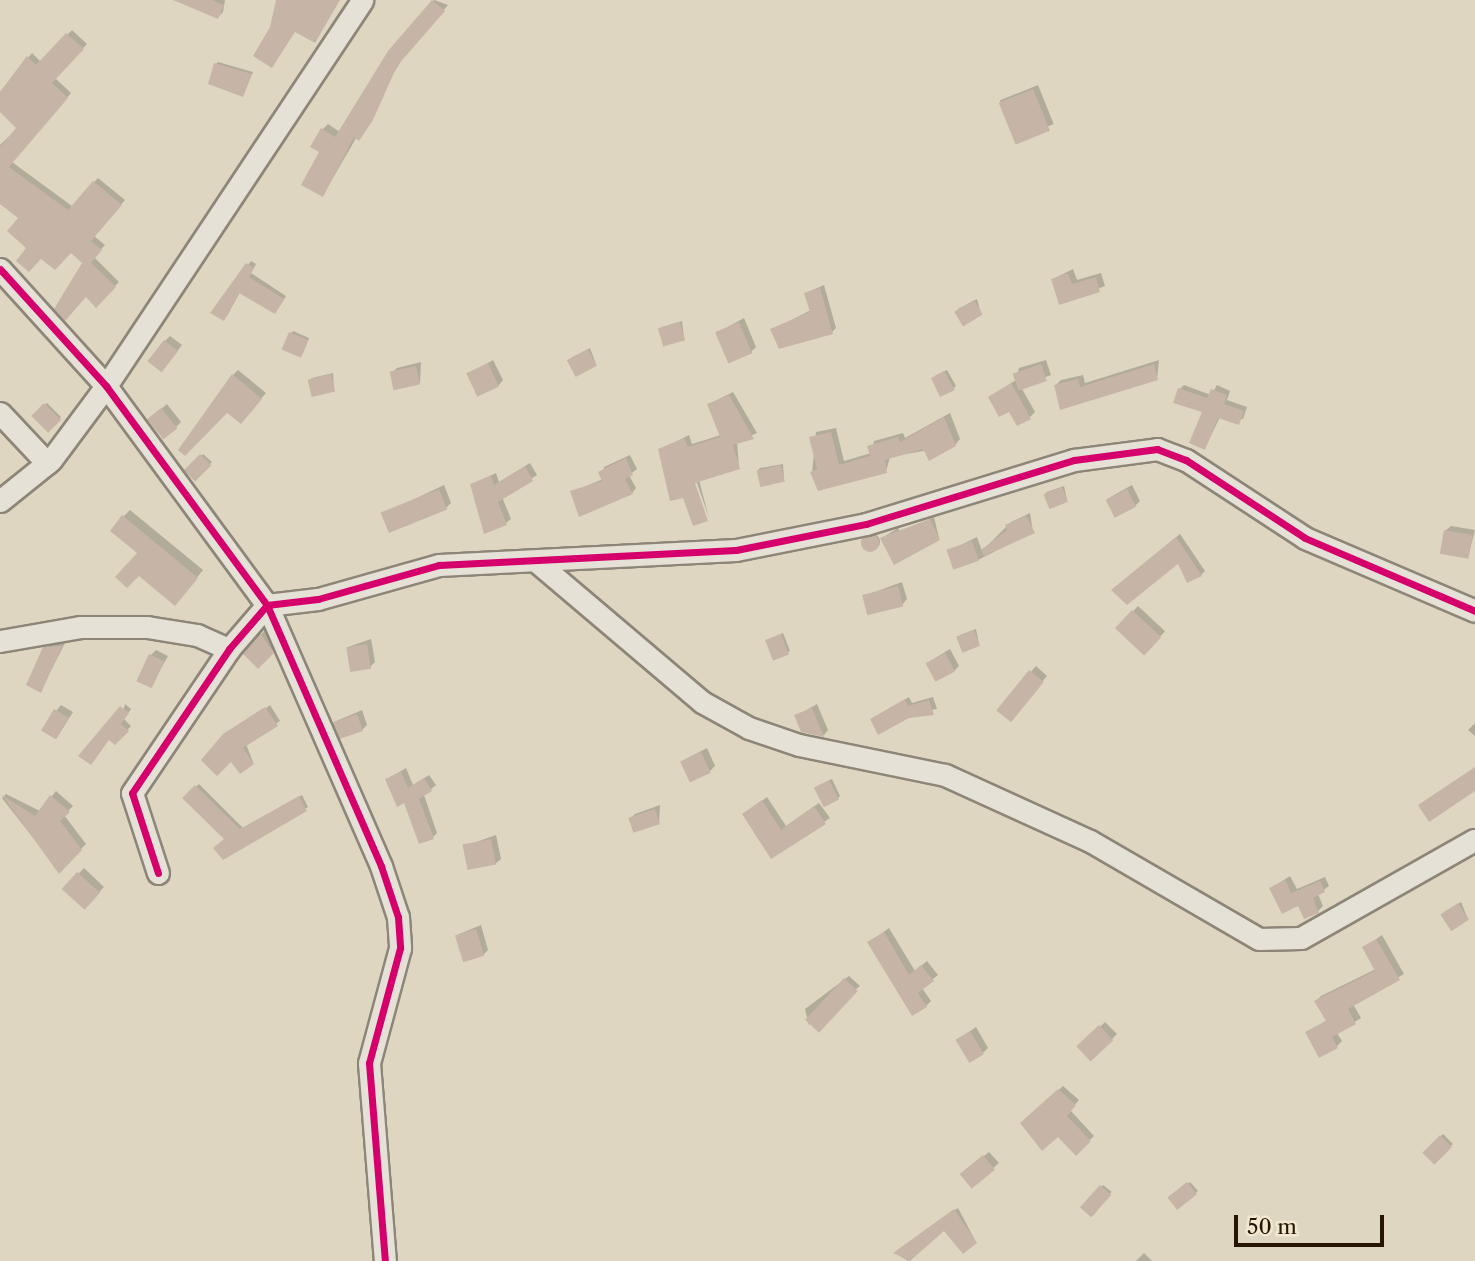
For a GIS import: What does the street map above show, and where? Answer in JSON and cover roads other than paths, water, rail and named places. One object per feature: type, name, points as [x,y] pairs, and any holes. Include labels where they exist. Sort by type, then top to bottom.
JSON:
[{"type":"street","points":[[0,501],[47,463],[106,386],[362,0]]},
{"type":"street","points":[[0,269],[106,386],[267,605],[398,917],[397,970],[369,1063],[385,1261]]},
{"type":"street","points":[[0,413],[47,463]]},
{"type":"street","points":[[158,873],[132,793],[229,649],[267,605],[318,599],[439,565],[736,550],[866,524],[1074,460],[1157,449],[1305,538],[1475,611]]},
{"type":"street","points":[[537,562],[702,702],[749,728],[799,746],[945,775],[1090,841],[1259,939],[1301,939],[1475,840]]},
{"type":"street","points":[[0,641],[80,627],[148,627],[197,635],[229,649]]}]
